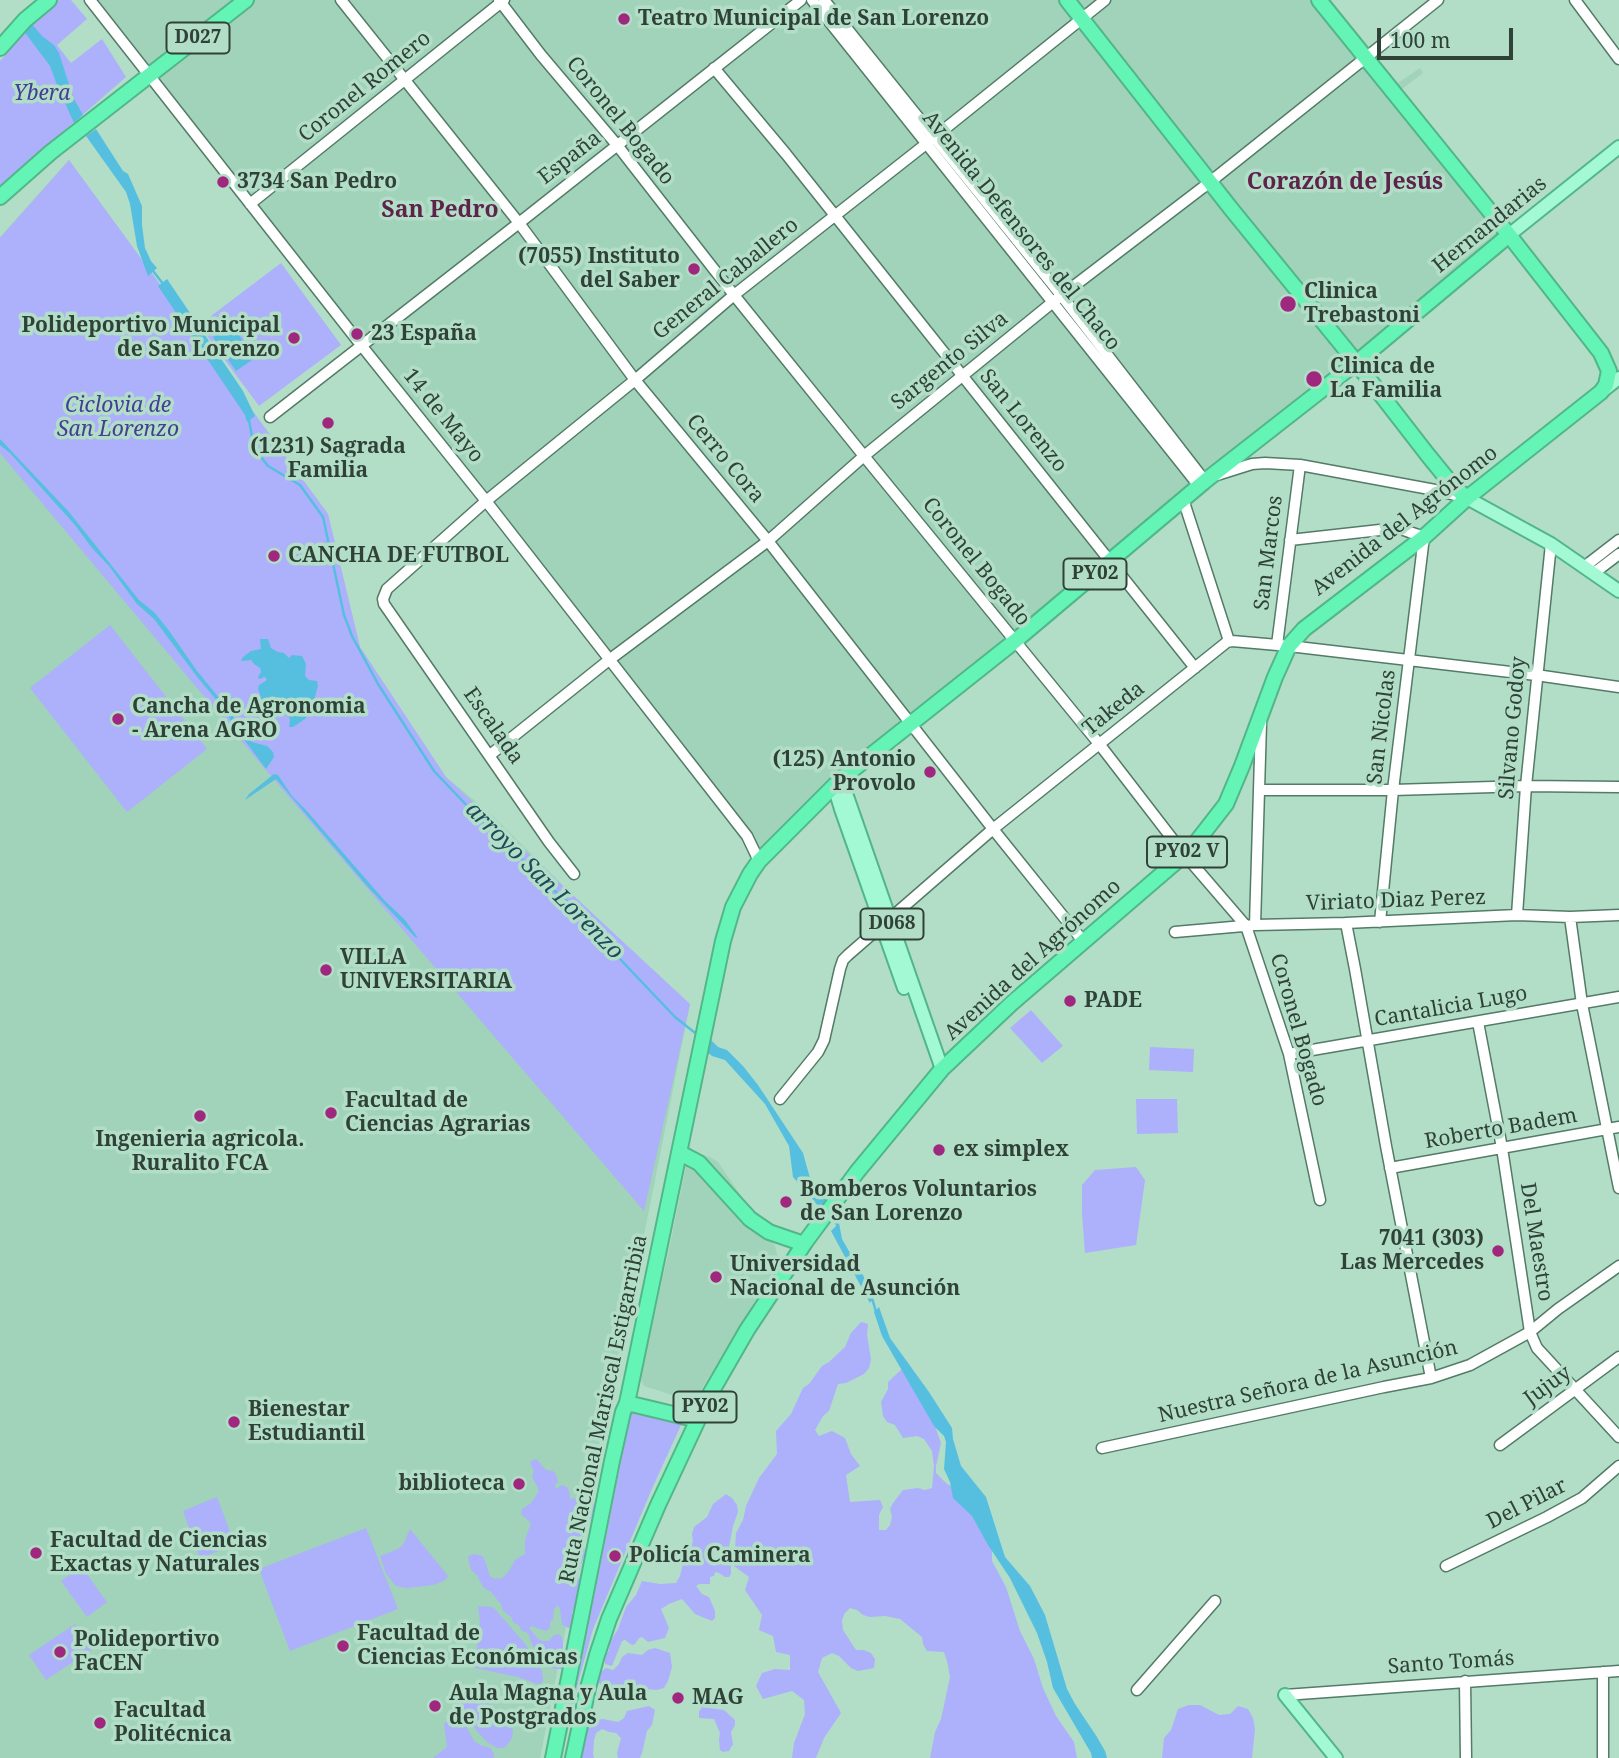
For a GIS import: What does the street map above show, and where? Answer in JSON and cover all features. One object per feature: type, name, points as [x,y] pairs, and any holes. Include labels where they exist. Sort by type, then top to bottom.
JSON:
[{"type":"highway","points":[[0,48],[15,30],[49,0]]},
{"type":"highway","name":"D027","points":[[0,197],[74,134],[246,0]]},
{"type":"highway","points":[[1067,0],[1427,454],[1453,486],[1467,498]]},
{"type":"highway","points":[[1318,0],[1601,352],[1609,371],[1606,385],[1601,392]]},
{"type":"highway","name":"Hernandarias","points":[[1356,363],[1509,235]]},
{"type":"highway","name":"PY02","points":[[759,861],[838,782],[1015,641],[1205,481],[1356,363]]},
{"type":"highway","name":"Avenida del Agrónomo","points":[[805,1242],[857,1172],[942,1069],[1012,1003],[1191,849],[1226,804],[1242,766],[1283,646],[1424,537],[1467,498],[1601,392]]},
{"type":"highway","name":"Ruta Nacional Mariscal Estigarribia","points":[[553,1758],[712,992],[730,914],[739,892],[759,861]]},
{"type":"highway","points":[[680,1153],[699,1163],[750,1219],[769,1232],[805,1242]]},
{"type":"highway","name":"PY02","points":[[573,1758],[588,1688],[609,1619],[658,1505],[709,1396],[747,1330],[805,1242]]},
{"type":"highway","points":[[627,1403],[698,1420]]},
{"type":"main road","name":"Hernandarias","points":[[1509,235],[1619,147]]},
{"type":"main road","points":[[1601,352],[1619,376],[1601,392]]},
{"type":"main road","points":[[1467,498],[1551,544],[1619,591]]},
{"type":"main road","name":"D068","points":[[838,782],[886,922],[942,1069]]},
{"type":"main road","points":[[1285,1695],[1336,1758]]},
{"type":"street","name":"14 de Mayo","points":[[90,0],[747,836],[759,861]]},
{"type":"street","name":"Cerro Cora","points":[[341,0],[519,223],[635,380],[768,541],[1083,941]]},
{"type":"street","name":"España","points":[[270,417],[801,0]]},
{"type":"street","name":"Avenida Defensores del Chaco","points":[[812,0],[931,140]]},
{"type":"street","name":"Avenida Defensores del Chaco","points":[[824,0],[931,140],[1205,481]]},
{"type":"street","name":"General Caballero","points":[[383,599],[387,589],[486,501],[635,380],[734,295],[1105,0]]},
{"type":"street","name":"Sargento Silva","points":[[490,755],[609,660],[768,541],[961,375],[1210,182],[1438,0]]},
{"type":"street","points":[[1574,0],[1619,58]]},
{"type":"street","name":"Coronel Romero","points":[[250,204],[501,1]]},
{"type":"street","name":"Coronel Bogado","points":[[501,1],[541,55],[617,145],[734,295],[1100,745],[1184,854],[1251,926],[1289,1054],[1320,1200]]},
{"type":"street","name":"San Lorenzo","points":[[715,68],[1195,668]]},
{"type":"street","points":[[1205,481],[1252,464],[1300,465],[1467,498]]},
{"type":"street","name":"San Marcos","points":[[1283,646],[1290,540],[1300,465]]},
{"type":"street","points":[[1183,499],[1229,641],[1536,675],[1619,687]]},
{"type":"street","points":[[1290,540],[1398,528],[1424,537]]},
{"type":"street","name":"San Nicolas","points":[[1380,922],[1424,537]]},
{"type":"street","points":[[1589,570],[1619,540]]},
{"type":"street","name":"Silvano Godoy","points":[[1517,915],[1536,675],[1551,544]]},
{"type":"street","points":[[1589,570],[1619,554]]},
{"type":"street","name":"Escalada","points":[[383,599],[549,842],[574,874]]},
{"type":"street","name":"Takeda","points":[[780,1099],[818,1052],[824,1040],[843,960],[993,829],[1229,641]]},
{"type":"street","points":[[1251,926],[1262,710]]},
{"type":"street","points":[[1260,790],[1619,787]]},
{"type":"street","name":"Viriato Diaz Perez","points":[[1175,932],[1251,926],[1517,915],[1619,915]]},
{"type":"street","points":[[1570,917],[1582,1004],[1619,1188]]},
{"type":"street","points":[[1346,923],[1431,1378]]},
{"type":"street","name":"Cantalicia Lugo","points":[[1289,1054],[1619,997]]},
{"type":"street","name":"Del Maestro","points":[[1478,1022],[1502,1148],[1530,1332],[1537,1348],[1619,1437]]},
{"type":"street","name":"Roberto Badem","points":[[1390,1168],[1619,1127]]},
{"type":"street","name":"Nuestra Señora de la Asunción","points":[[1102,1448],[1431,1378],[1470,1366],[1530,1332],[1619,1266]]},
{"type":"street","name":"Jujuy","points":[[1500,1445],[1619,1357]]},
{"type":"street","name":"Del Pilar","points":[[1446,1566],[1583,1498],[1619,1466]]},
{"type":"street","points":[[1137,1690],[1215,1601]]},
{"type":"street","name":"Santo Tomás","points":[[1285,1695],[1619,1671]]},
{"type":"street","points":[[1602,1758],[1603,1672]]},
{"type":"street","points":[[1465,1681],[1466,1758]]},
{"type":"shaded area","points":[[89,0],[1331,0],[1398,83],[1420,68],[1423,73],[1402,89],[1518,232],[759,857]]},
{"type":"shaded area","points":[[31,23],[59,53],[73,97],[83,115],[74,123],[50,66],[23,30]]},
{"type":"shaded area","points":[[96,129],[123,171],[128,174],[142,206],[145,248],[157,268],[148,276],[137,246],[126,192],[86,136]]},
{"type":"shaded area","name":"VILLA UNIVERSITARIA","points":[[69,160],[328,514],[360,647],[446,777],[493,816],[614,936],[690,1004],[540,1758],[0,1758],[0,237]]},
{"type":"shaded area","points":[[167,279],[243,391],[255,416],[247,422],[245,415],[158,286]]},
{"type":"shaded area","points":[[232,325],[255,358],[236,371],[213,337]]},
{"type":"shaded area","points":[[0,439],[69,512],[139,600],[155,613],[229,710],[244,734],[252,742],[267,746],[273,752],[274,757],[266,769],[224,709],[154,619],[137,604],[75,525],[0,445]]},
{"type":"shaded area","points":[[260,639],[268,639],[271,648],[289,658],[292,655],[302,656],[306,664],[305,676],[309,680],[317,681],[314,700],[308,707],[307,716],[293,727],[289,727],[289,716],[276,713],[271,707],[266,707],[262,700],[259,685],[267,680],[265,677],[259,679],[260,668],[251,660],[241,661],[251,651],[261,649]]},
{"type":"shaded area","points":[[274,774],[278,775],[292,796],[405,920],[418,938],[367,886],[276,779],[245,800]]},
{"type":"shaded area","points":[[710,1039],[718,1047],[727,1050],[743,1066],[803,1153],[810,1178],[830,1196],[820,1208],[793,1177],[789,1146],[765,1104],[725,1060],[707,1052]]},
{"type":"shaded area","name":"Universidad Nacional de Asunción","points":[[700,1155],[718,1162],[775,1246],[779,1261],[700,1392],[688,1400],[644,1386],[640,1378],[686,1166],[691,1159]]},
{"type":"shaded area","points":[[839,1223],[842,1239],[875,1296],[870,1303],[831,1231]]},
{"type":"shaded area","points":[[879,1307],[890,1338],[952,1428],[961,1466],[986,1497],[1005,1557],[1030,1586],[1045,1615],[1067,1689],[1107,1758],[1092,1758],[1053,1688],[1037,1633],[1010,1578],[972,1516],[953,1498],[944,1469],[944,1436],[934,1426],[882,1336],[874,1312]]},
{"type":"green space","name":"Ybera","points":[[59,0],[71,0],[87,19],[57,45],[71,63],[102,39],[126,77],[0,187],[0,61],[36,19]]},
{"type":"green space","name":"Ciclovia de San Lorenzo","points":[[69,160],[328,514],[360,647],[446,777],[690,1004],[644,1211],[271,776],[0,453],[0,238]]},
{"type":"green space","points":[[281,263],[341,345],[259,406],[199,325]]},
{"type":"green space","name":"Cancha de Agronomia - Arena AGRO","points":[[110,625],[207,749],[127,812],[30,688]]},
{"type":"green space","points":[[1031,1010],[1063,1046],[1042,1063],[1010,1028]]},
{"type":"green space","points":[[1150,1047],[1194,1049],[1193,1072],[1149,1070]]},
{"type":"green space","points":[[1136,1099],[1177,1099],[1178,1133],[1137,1134]]},
{"type":"green space","points":[[1136,1167],[1145,1180],[1136,1245],[1085,1253],[1082,1185],[1095,1170]]},
{"type":"green space","points":[[861,1322],[868,1324],[871,1359],[869,1368],[864,1374],[838,1384],[829,1411],[815,1430],[819,1436],[832,1431],[845,1438],[851,1454],[860,1466],[846,1475],[850,1502],[880,1500],[883,1507],[879,1515],[879,1530],[886,1530],[892,1517],[890,1509],[903,1490],[932,1488],[932,1451],[924,1439],[917,1436],[903,1438],[895,1425],[887,1422],[883,1416],[881,1402],[888,1389],[888,1382],[905,1368],[942,1420],[936,1429],[941,1443],[936,1473],[957,1489],[992,1549],[992,1561],[1006,1587],[1043,1688],[1056,1716],[1074,1742],[1077,1758],[930,1758],[950,1677],[947,1661],[944,1652],[927,1651],[922,1637],[900,1619],[870,1617],[850,1608],[844,1614],[843,1630],[856,1650],[871,1653],[875,1659],[874,1668],[858,1671],[832,1653],[822,1658],[818,1672],[841,1713],[824,1738],[816,1758],[792,1758],[794,1743],[805,1714],[804,1700],[792,1691],[763,1699],[756,1686],[762,1673],[775,1669],[790,1670],[790,1655],[776,1652],[773,1636],[759,1630],[762,1615],[745,1590],[749,1577],[734,1566],[736,1533],[759,1478],[777,1454],[776,1431],[791,1414],[803,1388],[822,1366],[845,1347],[851,1333]]},
{"type":"green space","points":[[632,1407],[682,1418],[681,1425],[593,1629],[562,1758]]},
{"type":"green space","points":[[535,1459],[546,1470],[556,1474],[556,1489],[562,1485],[567,1487],[570,1499],[582,1497],[593,1501],[594,1509],[583,1539],[585,1553],[578,1575],[580,1585],[572,1612],[575,1621],[572,1627],[568,1628],[562,1624],[558,1605],[554,1609],[550,1628],[546,1631],[531,1626],[529,1628],[543,1641],[549,1641],[558,1634],[561,1636],[563,1669],[551,1668],[533,1646],[528,1633],[514,1623],[491,1592],[483,1587],[471,1570],[468,1557],[475,1554],[482,1556],[490,1576],[495,1579],[502,1578],[515,1560],[525,1554],[525,1540],[531,1523],[521,1514],[522,1509],[530,1504],[538,1493],[530,1462]]},
{"type":"green space","points":[[726,1494],[737,1505],[738,1512],[729,1547],[722,1551],[708,1549],[704,1555],[731,1563],[731,1574],[725,1577],[715,1572],[714,1576],[710,1577],[710,1584],[696,1586],[702,1594],[709,1597],[715,1618],[712,1621],[695,1614],[682,1599],[669,1604],[661,1609],[669,1628],[665,1638],[648,1642],[642,1637],[632,1645],[622,1641],[612,1666],[605,1664],[610,1642],[642,1581],[676,1583],[687,1547],[693,1542],[694,1527],[707,1517],[713,1504]]},
{"type":"green space","points":[[217,1497],[235,1545],[200,1558],[183,1511]]},
{"type":"green space","points":[[366,1528],[398,1609],[290,1651],[259,1569]]},
{"type":"green space","points":[[410,1529],[448,1576],[444,1581],[406,1588],[396,1586],[386,1574],[380,1556],[398,1549]]},
{"type":"green space","points":[[81,1566],[107,1602],[87,1617],[61,1581]]},
{"type":"green space","points":[[478,1606],[495,1609],[526,1645],[536,1665],[542,1670],[543,1681],[540,1684],[475,1668],[480,1621]]},
{"type":"green space","name":"Polideportivo FaCEN","points":[[75,1624],[92,1649],[46,1680],[29,1655]]},
{"type":"green space","points":[[655,1648],[670,1653],[672,1667],[664,1688],[645,1689],[638,1692],[632,1700],[628,1699],[624,1688],[607,1691],[598,1682],[597,1675],[606,1668],[613,1670],[628,1653],[642,1655]]},
{"type":"green space","points":[[470,1696],[481,1697],[506,1713],[510,1719],[513,1733],[504,1748],[497,1748],[487,1742],[472,1722],[457,1713],[457,1702]]},
{"type":"green space","points":[[1200,1705],[1219,1715],[1230,1714],[1238,1706],[1248,1709],[1255,1729],[1252,1758],[1162,1758],[1164,1738],[1171,1730],[1178,1709]]},
{"type":"green space","points":[[649,1706],[655,1710],[640,1758],[618,1758],[621,1738],[616,1733],[602,1729],[596,1733],[594,1740],[594,1758],[579,1758],[589,1721],[603,1719],[618,1722],[624,1718],[627,1711]]},
{"type":"green space","points":[[702,1707],[724,1710],[735,1720],[731,1732],[733,1744],[729,1751],[720,1750],[720,1733],[714,1719],[699,1718]]},
{"type":"green space","points":[[458,1719],[464,1722],[474,1741],[491,1748],[494,1758],[433,1758],[447,1747],[444,1724]]},
{"type":"waterway","name":"arroyo San Lorenzo","points":[[153,271],[164,285]]},
{"type":"waterway","name":"arroyo San Lorenzo","points":[[249,420],[254,448],[268,466],[300,485],[323,517],[344,615],[352,636],[378,684],[434,771],[562,898],[577,907],[601,939],[675,1017],[699,1036]]},
{"type":"waterway","name":"arroyo San Lorenzo","points":[[830,1214],[838,1226]]},
{"type":"waterway","name":"arroyo San Lorenzo","points":[[872,1298],[876,1312]]},
{"type":"place","name":"Teatro Municipal de San Lorenzo","points":[[624,19]]},
{"type":"place","name":"3734 San Pedro","points":[[223,182]]},
{"type":"place","name":"(7055) Instituto del Saber","points":[[694,269]]},
{"type":"place","name":"Clinica Trebastoni","points":[[1288,304]]},
{"type":"place","name":"23 España","points":[[357,334]]},
{"type":"place","name":"Polideportivo Municipal de San Lorenzo","points":[[294,338]]},
{"type":"place","name":"Clinica de La Familia","points":[[1314,379]]},
{"type":"place","name":"(1231) Sagrada Familia","points":[[328,423]]},
{"type":"place","name":"CANCHA DE FUTBOL","points":[[274,556]]},
{"type":"place","name":"Cancha de Agronomia - Arena AGRO","points":[[118,719]]},
{"type":"place","name":"(125) Antonio Provolo","points":[[930,772]]},
{"type":"place","name":"VILLA UNIVERSITARIA","points":[[326,970]]},
{"type":"place","name":"PADE","points":[[1070,1001]]},
{"type":"place","name":"Facultad de Ciencias Agrarias","points":[[331,1113]]},
{"type":"place","name":"Ingenieria agricola. Ruralito FCA","points":[[200,1116]]},
{"type":"place","name":"ex simplex","points":[[939,1150]]},
{"type":"place","name":"Bomberos Voluntarios de San Lorenzo","points":[[786,1202]]},
{"type":"place","name":"7041 (303) Las Mercedes","points":[[1498,1251]]},
{"type":"place","name":"Universidad Nacional de Asunción","points":[[716,1277]]},
{"type":"place","name":"Bienestar Estudiantil","points":[[234,1422]]},
{"type":"place","name":"biblioteca","points":[[519,1484]]},
{"type":"place","name":"Facultad de Ciencias Exactas y Naturales","points":[[36,1553]]},
{"type":"place","name":"Policía Caminera","points":[[615,1556]]},
{"type":"place","name":"Facultad de Ciencias Económicas","points":[[343,1646]]},
{"type":"place","name":"Polideportivo FaCEN","points":[[60,1652]]},
{"type":"place","name":"MAG","points":[[678,1698]]},
{"type":"place","name":"Aula Magna y Aula de Postgrados","points":[[435,1706]]},
{"type":"place","name":"Facultad Politécnica","points":[[100,1723]]},
{"type":"district","name":"Corazón de Jesús","points":[[1345,182]]},
{"type":"district","name":"San Pedro","points":[[440,210]]}]
